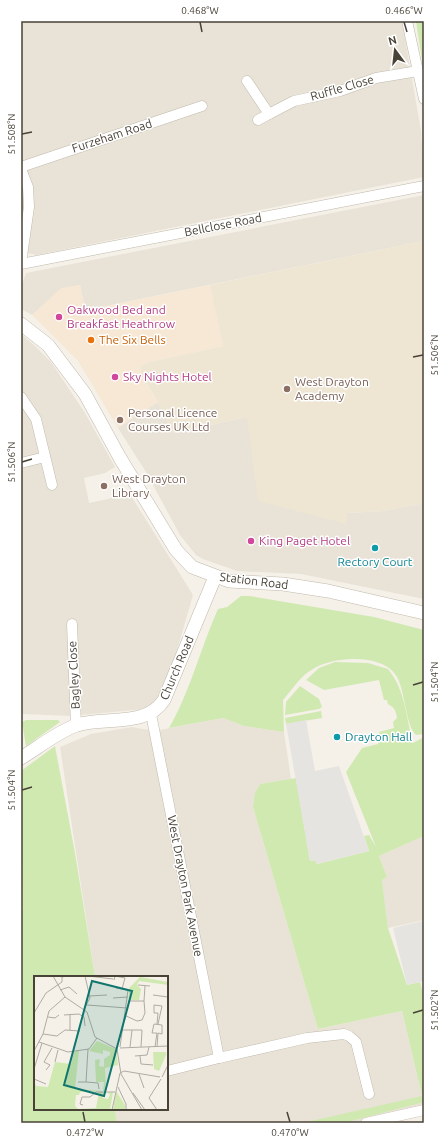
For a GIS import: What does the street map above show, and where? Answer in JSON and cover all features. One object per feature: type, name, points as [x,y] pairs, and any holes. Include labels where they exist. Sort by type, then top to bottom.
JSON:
[{"type":"street","points":[[407,21],[424,98]]},
{"type":"street","name":"Ruffle Close","points":[[258,120],[294,101],[340,91],[376,78],[418,71]]},
{"type":"street","points":[[247,81],[269,114]]},
{"type":"street","name":"Furzeham Road","points":[[21,168],[202,106]]},
{"type":"street","points":[[21,168],[28,187],[28,197],[21,259]]},
{"type":"street","name":"Bellclose Road","points":[[21,259],[424,186]]},
{"type":"street","name":"Station Road","points":[[21,324],[48,345],[85,394],[120,458],[176,550],[192,567],[215,577],[229,581],[283,584],[328,591],[424,613]]},
{"type":"street","points":[[21,397],[36,419],[52,485]]},
{"type":"street","points":[[21,463],[45,457]]},
{"type":"street","name":"Church Road","points":[[21,758],[48,740],[76,726],[104,720],[142,717],[152,714],[160,707],[215,577]]},
{"type":"street","name":"Bagley Close","points":[[72,624],[76,726]]},
{"type":"street","name":"West Drayton Park Avenue","points":[[152,714],[219,1058]]},
{"type":"street","points":[[168,1071],[307,1038],[344,1034],[356,1042],[368,1094]]},
{"type":"street","points":[[366,1123],[424,1110]]},
{"type":"shaded area","points":[[21,21],[402,21],[421,131],[424,177],[37,255],[21,252]]},
{"type":"shaded area","points":[[424,195],[424,241],[101,307],[86,313],[80,285],[61,289],[32,315],[21,309],[21,287],[26,273]]},
{"type":"shaded area","name":"West Drayton Academy","points":[[424,241],[424,503],[383,511],[347,513],[347,524],[258,501],[247,417],[173,433],[158,402],[141,375],[141,366],[150,362],[223,346],[210,285]]},
{"type":"shaded area","points":[[80,285],[86,313],[101,307],[210,285],[223,346],[150,362],[141,366],[141,376],[158,402],[118,428],[78,361],[32,315],[61,288]]},
{"type":"shaded area","points":[[21,334],[51,362],[85,413],[115,467],[105,473],[84,478],[89,503],[108,499],[128,491],[193,595],[164,691],[155,704],[145,709],[70,716],[22,714]]},
{"type":"shaded area","points":[[158,402],[173,433],[247,417],[347,524],[346,513],[383,511],[424,503],[424,599],[301,574],[237,571],[196,555],[180,535],[146,472],[118,428]]},
{"type":"shaded area","points":[[223,718],[244,726],[284,732],[291,779],[260,784],[253,807],[318,1029],[402,1011],[424,1105],[416,1107],[419,1117],[392,1123],[117,1123],[115,1110],[168,1110],[168,976],[95,976],[60,747],[91,734],[132,727],[154,731]]},
{"type":"shaded area","points":[[306,720],[315,771],[339,766],[369,851],[317,864],[315,860],[310,861],[286,724]]},
{"type":"shaded area","points":[[424,836],[424,920],[388,928],[382,880],[387,877],[379,856]]},
{"type":"shaded area","points":[[422,921],[424,929],[424,981],[407,985],[393,928]]},
{"type":"green space","points":[[416,21],[424,21],[424,71],[423,67]]},
{"type":"green space","points":[[241,596],[250,596],[374,617],[424,630],[424,734],[416,735],[413,731],[410,725],[400,683],[390,669],[370,660],[358,659],[333,661],[309,672],[301,679],[283,700],[284,732],[244,726],[223,718],[169,728],[183,700],[218,609],[227,607]]},
{"type":"green space","points":[[335,662],[368,663],[388,669],[399,686],[405,705],[413,743],[424,737],[424,836],[379,856],[387,877],[382,880],[388,928],[407,985],[420,982],[424,997],[424,1102],[347,1122],[302,1123],[422,1096],[402,1011],[318,1029],[253,807],[255,793],[260,784],[296,778],[310,861],[315,860],[317,864],[369,851],[364,836],[369,835],[376,847],[346,772],[362,748],[378,744],[379,732],[394,728],[393,722],[397,718],[396,713],[394,708],[388,704],[387,700],[384,700],[379,680],[324,690],[306,680],[319,668]]},
{"type":"green space","points":[[300,686],[319,699],[322,707],[319,709],[285,715],[286,702]]},
{"type":"green space","points":[[321,711],[322,718],[286,724],[285,718]]},
{"type":"green space","points":[[26,720],[58,720],[60,722],[26,746],[22,722]]},
{"type":"green space","points":[[55,746],[75,853],[95,976],[34,976],[34,1110],[115,1110],[117,1123],[21,1123],[21,911],[23,910],[21,771]]},
{"type":"place","name":"Oakwood Bed and Breakfast Heathrow","points":[[59,317]]},
{"type":"place","name":"The Six Bells","points":[[91,340]]},
{"type":"place","name":"Sky Nights Hotel","points":[[115,377]]},
{"type":"place","name":"West Drayton Academy","points":[[287,389]]},
{"type":"place","name":"Personal Licence Courses UK Ltd","points":[[120,420]]},
{"type":"place","name":"West Drayton Library","points":[[104,486]]},
{"type":"place","name":"King Paget Hotel","points":[[251,541]]},
{"type":"place","name":"Rectory Court","points":[[375,548]]},
{"type":"place","name":"Drayton Hall","points":[[337,737]]}]
